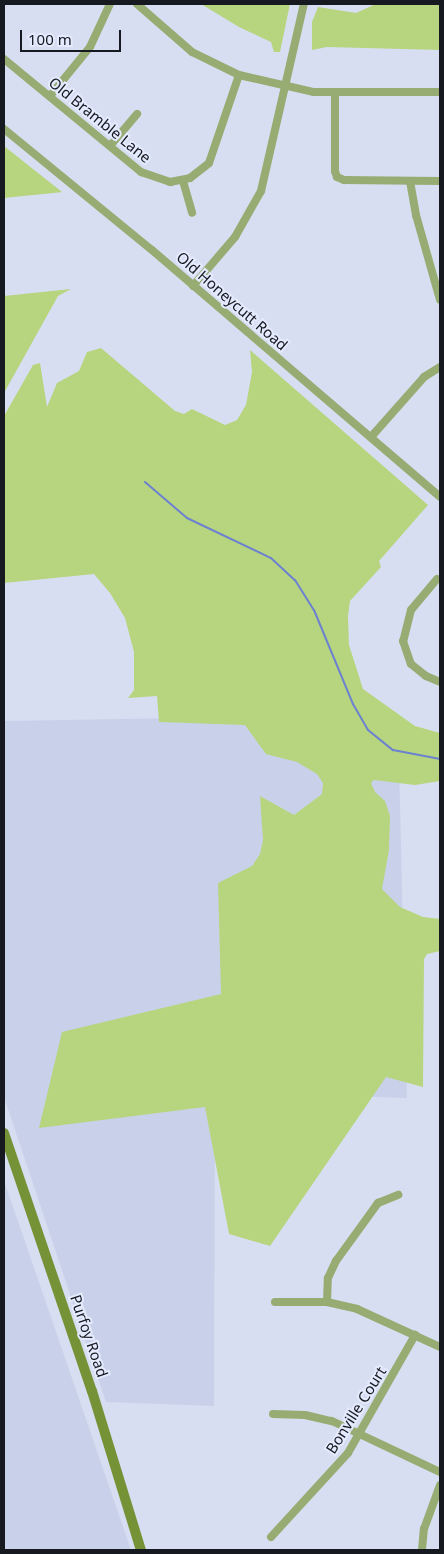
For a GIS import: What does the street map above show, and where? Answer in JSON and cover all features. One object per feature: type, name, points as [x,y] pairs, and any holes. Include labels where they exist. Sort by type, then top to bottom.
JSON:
[{"type":"street","points":[[50,96],[90,47],[110,4]]},
{"type":"street","points":[[137,4],[192,52],[238,76],[285,86],[335,92],[440,92]]},
{"type":"street","points":[[193,286],[235,237],[259,196],[272,153],[304,4]]},
{"type":"street","name":"Old Bramble Lane","points":[[4,59],[147,176],[163,182],[183,181]]},
{"type":"street","points":[[192,213],[183,181],[198,174],[214,156],[238,76]]},
{"type":"street","points":[[335,92],[335,174],[344,180],[440,181]]},
{"type":"street","points":[[110,146],[137,114]]},
{"type":"street","name":"Old Honeycutt Road","points":[[4,130],[193,286],[440,496]]},
{"type":"street","points":[[410,181],[416,215],[440,300]]},
{"type":"street","points":[[371,437],[424,377],[440,367]]},
{"type":"street","points":[[437,578],[411,610],[403,641],[411,664],[426,676],[440,682]]},
{"type":"street","name":"Purfoy Road","points":[[4,1133],[92,1391],[140,1550]]},
{"type":"street","points":[[327,1302],[328,1278],[336,1261],[378,1204],[398,1195]]},
{"type":"street","points":[[275,1302],[327,1302],[357,1309],[440,1347]]},
{"type":"street","name":"Bonville Court","points":[[272,1537],[348,1454],[415,1335]]},
{"type":"street","points":[[272,1414],[304,1415],[360,1432],[440,1472]]},
{"type":"street","points":[[422,1550],[424,1529],[440,1485]]},
{"type":"shaded area","points":[[239,717],[398,718],[407,1098],[215,1092],[214,1406],[106,1402],[4,1097],[4,721]]},
{"type":"shaded area","points":[[4,1181],[8,1192],[131,1550],[4,1550]]},
{"type":"green space","points":[[201,4],[290,4],[280,52],[274,52],[271,42],[239,27]]},
{"type":"green space","points":[[376,4],[440,4],[440,50],[327,47],[312,50],[312,22],[318,7],[356,13]]},
{"type":"green space","points":[[4,146],[62,192],[63,192],[4,198]]},
{"type":"green space","points":[[71,289],[58,296],[4,393],[4,296]]},
{"type":"green space","points":[[101,348],[175,411],[184,414],[192,409],[225,425],[237,420],[246,405],[252,372],[250,350],[428,505],[379,561],[381,567],[350,601],[348,616],[349,645],[363,689],[415,726],[440,733],[440,781],[415,785],[374,780],[371,783],[375,792],[385,801],[390,816],[389,850],[382,889],[400,907],[423,917],[440,919],[440,951],[427,954],[424,959],[423,1087],[386,1077],[270,1246],[229,1234],[205,1107],[39,1128],[62,1032],[221,994],[218,883],[252,866],[260,854],[263,840],[260,796],[294,815],[322,794],[323,783],[317,774],[297,762],[266,754],[245,725],[159,722],[157,696],[128,698],[134,690],[134,652],[125,618],[110,593],[94,574],[4,583],[4,416],[33,365],[40,363],[47,407],[57,383],[79,371],[87,352]]},
{"type":"waterway","points":[[145,482],[187,518],[271,558],[295,580],[314,610],[353,704],[368,730],[393,750],[440,759]]}]
